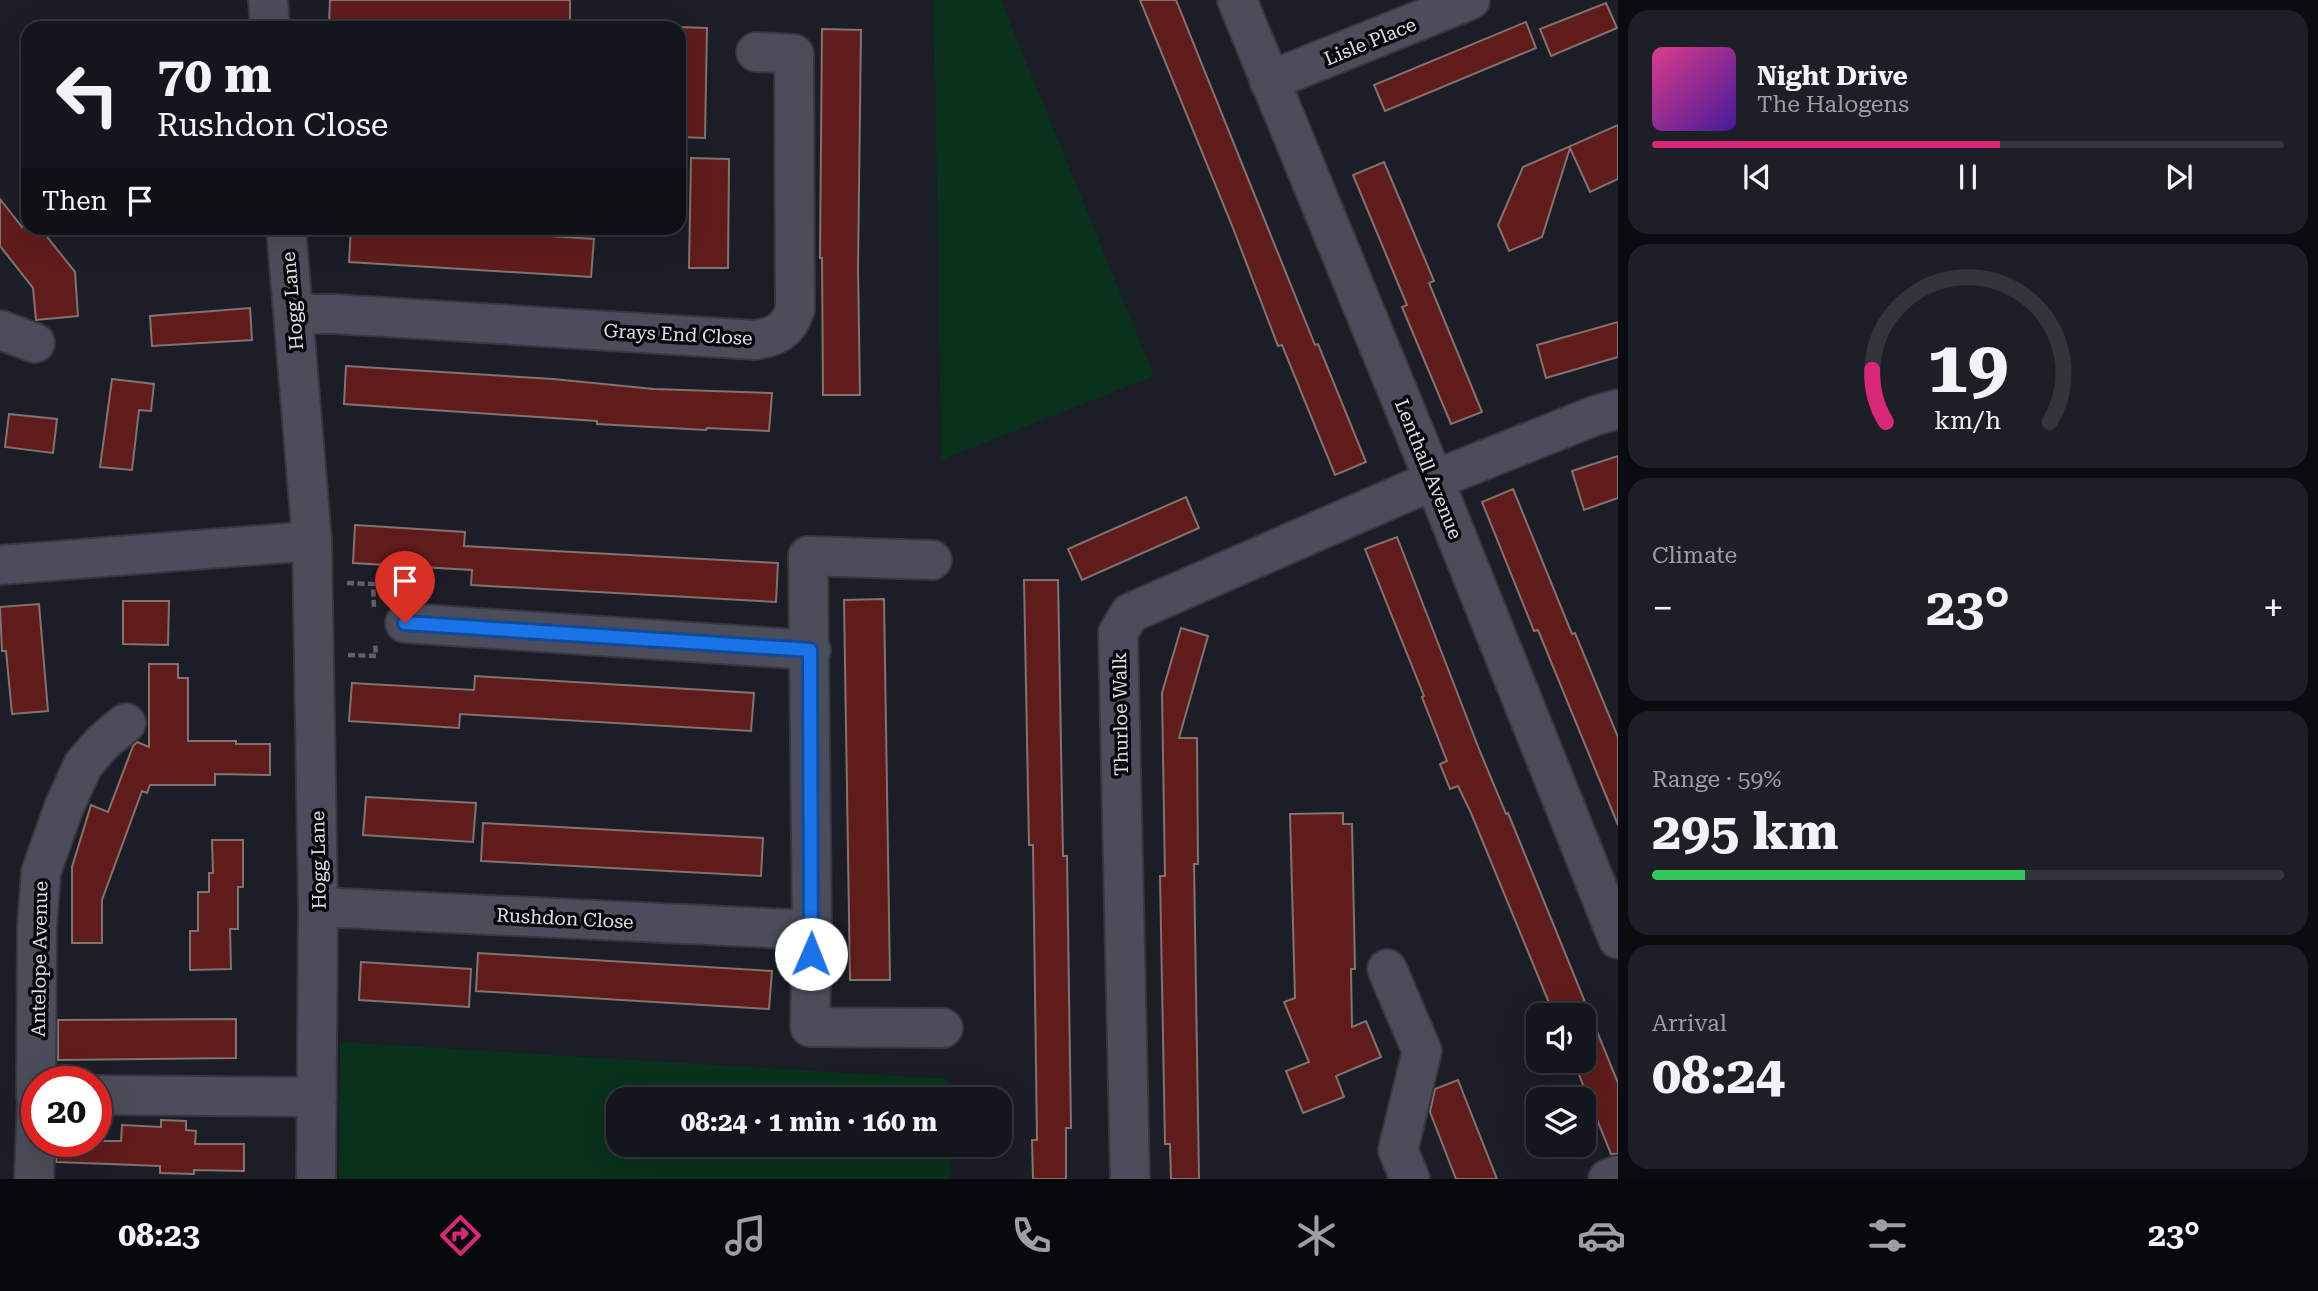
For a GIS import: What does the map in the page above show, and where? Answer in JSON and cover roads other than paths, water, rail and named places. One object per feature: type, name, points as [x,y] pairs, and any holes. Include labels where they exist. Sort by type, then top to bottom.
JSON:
[{"type":"street","points":[[268,0],[270,21]]},
{"type":"street","name":"Lenthall Avenue","points":[[1237,0],[1618,939]]},
{"type":"street","name":"Lisle Place","points":[[1269,81],[1470,0]]},
{"type":"street","name":"Grays End Close","points":[[294,314],[755,340],[770,338],[780,333],[791,323],[795,309],[794,54],[757,52]]},
{"type":"street","name":"Hogg Lane","points":[[287,235],[312,541],[318,907],[316,1179]]},
{"type":"street","points":[[0,330],[35,343]]},
{"type":"street","name":"Thurloe Walk","points":[[1130,1179],[1118,633],[1130,613],[1434,480],[1594,416],[1618,410]]},
{"type":"street","points":[[0,565],[312,541]]},
{"type":"street","points":[[932,560],[808,556],[812,930],[810,1027],[943,1028]]},
{"type":"street","points":[[385,625],[810,650]]},
{"type":"street","name":"Antelope Avenue","points":[[36,1066],[37,926],[41,872],[64,807],[83,765],[103,741],[126,723]]},
{"type":"street","name":"Rushdon Close","points":[[318,907],[812,930]]},
{"type":"street","points":[[1387,969],[1422,1051],[1398,1150],[1398,1175]]},
{"type":"street","points":[[112,1096],[317,1097]]},
{"type":"street","name":"Antelope Avenue","points":[[34,1179],[35,1157]]},
{"type":"street","points":[[1608,1179],[1618,1175]]}]
